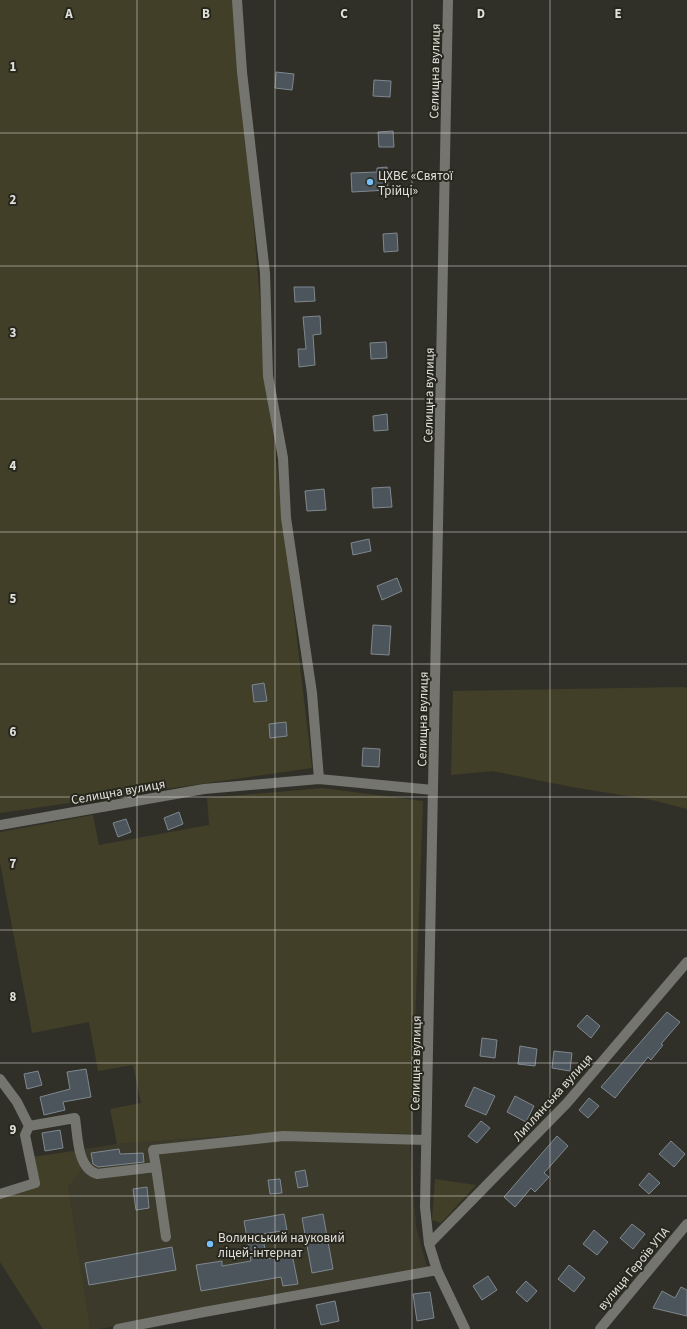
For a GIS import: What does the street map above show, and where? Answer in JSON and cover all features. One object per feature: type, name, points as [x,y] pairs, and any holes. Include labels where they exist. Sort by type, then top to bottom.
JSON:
[{"type":"street","points":[[237,0],[242,72],[265,273],[268,376],[283,458],[286,518],[312,693],[319,779]]},
{"type":"street","name":"Селищна вулиця","points":[[448,0],[425,1207],[429,1244],[437,1270],[466,1329]]},
{"type":"street","name":"Селищна вулиця","points":[[0,825],[204,789],[319,779],[433,790]]},
{"type":"street","name":"Липлянська вулиця","points":[[429,1244],[567,1103],[687,962]]},
{"type":"street","points":[[0,1080],[17,1102],[29,1126]]},
{"type":"street","points":[[29,1126],[75,1118],[83,1164],[90,1172],[97,1174],[156,1167]]},
{"type":"street","points":[[0,1194],[35,1183],[25,1135],[29,1126]]},
{"type":"street","points":[[166,1236],[153,1150],[283,1136],[426,1140]]},
{"type":"street","name":"вулиця Героїв УПА","points":[[600,1329],[687,1224]]},
{"type":"street","points":[[118,1329],[437,1270]]},
{"type":"shaded area","points":[[0,0],[235,0],[266,374],[312,768],[0,813]]},
{"type":"shaded area","points":[[687,688],[687,809],[652,800],[572,787],[492,771],[451,775],[453,691]]},
{"type":"shaded area","points":[[322,788],[423,801],[411,1134],[283,1132],[117,1144],[110,1109],[141,1103],[133,1065],[98,1071],[89,1022],[32,1033],[0,863],[0,832],[93,815],[99,845],[209,825],[207,798]]},
{"type":"shaded area","name":"Волинський науковий ліцей-інтернат","points":[[283,1132],[409,1135],[416,1226],[427,1267],[100,1329],[43,1329],[0,1262],[0,1199],[38,1186],[32,1157],[117,1144]]},
{"type":"shaded area","points":[[77,1151],[81,1171],[68,1187],[90,1329],[43,1329],[0,1262],[0,1199],[38,1186],[32,1157]]},
{"type":"shaded area","points":[[435,1179],[476,1185],[441,1223],[432,1220]]},
{"type":"building","points":[[276,72],[294,74],[292,90],[275,88]]},
{"type":"building","points":[[374,80],[391,81],[390,97],[373,96]]},
{"type":"building","points":[[393,131],[394,147],[379,147],[378,132]]},
{"type":"building","name":"ЦХВЄ «Святої Трійці»","points":[[387,167],[388,190],[352,192],[351,173],[377,172],[377,168]]},
{"type":"building","points":[[397,233],[398,251],[384,252],[383,234]]},
{"type":"building","points":[[294,287],[314,287],[315,301],[295,302]]},
{"type":"building","points":[[320,316],[321,334],[313,335],[315,365],[299,367],[298,349],[306,349],[303,317]]},
{"type":"building","points":[[386,342],[387,358],[371,359],[370,343]]},
{"type":"building","points":[[387,414],[388,430],[374,431],[373,416]]},
{"type":"building","points":[[390,487],[392,507],[373,508],[372,488]]},
{"type":"building","points":[[324,489],[326,510],[307,511],[305,491]]},
{"type":"building","points":[[369,539],[371,551],[353,555],[351,543]]},
{"type":"building","points":[[397,578],[402,591],[382,600],[377,586]]},
{"type":"building","points":[[373,625],[391,626],[389,655],[371,654]]},
{"type":"building","points":[[264,683],[267,701],[254,702],[252,685]]},
{"type":"building","points":[[286,722],[287,736],[270,738],[269,724]]},
{"type":"building","points":[[363,748],[380,749],[379,767],[362,766]]},
{"type":"building","points":[[179,812],[183,824],[168,830],[164,818]]},
{"type":"building","points":[[126,819],[131,832],[118,837],[113,823]]},
{"type":"building","points":[[667,1012],[680,1022],[661,1044],[663,1045],[651,1060],[648,1057],[615,1098],[601,1087]]},
{"type":"building","points":[[587,1015],[600,1026],[591,1038],[577,1026]]},
{"type":"building","points":[[482,1038],[497,1040],[495,1058],[480,1056]]},
{"type":"building","points":[[520,1046],[537,1049],[535,1066],[518,1064]]},
{"type":"building","points":[[554,1051],[572,1053],[570,1071],[552,1068]]},
{"type":"building","points":[[86,1069],[91,1097],[63,1102],[65,1110],[44,1115],[40,1097],[70,1089],[67,1072]]},
{"type":"building","points":[[38,1071],[42,1085],[27,1089],[24,1074]]},
{"type":"building","points":[[474,1087],[495,1096],[486,1115],[465,1106]]},
{"type":"building","points":[[515,1096],[534,1106],[526,1122],[507,1112]]},
{"type":"building","points":[[589,1098],[599,1106],[588,1118],[579,1110]]},
{"type":"building","points":[[481,1121],[490,1128],[477,1143],[468,1136]]},
{"type":"building","points":[[60,1130],[63,1148],[45,1151],[42,1133]]},
{"type":"building","points":[[557,1136],[568,1146],[544,1173],[549,1177],[535,1192],[531,1188],[515,1207],[504,1197]]},
{"type":"building","points":[[671,1141],[685,1154],[674,1167],[659,1154]]},
{"type":"building","points":[[119,1149],[120,1154],[143,1153],[144,1162],[98,1167],[93,1164],[91,1153]]},
{"type":"building","points":[[305,1170],[308,1186],[298,1188],[295,1172]]},
{"type":"building","points":[[649,1173],[660,1183],[649,1194],[639,1185]]},
{"type":"building","points":[[280,1179],[282,1193],[270,1194],[268,1180]]},
{"type":"building","points":[[147,1187],[149,1208],[136,1210],[133,1189]]},
{"type":"building","points":[[284,1214],[287,1230],[262,1234],[267,1259],[292,1254],[298,1284],[283,1286],[281,1277],[201,1291],[196,1265],[222,1261],[222,1266],[251,1261],[244,1221]]},
{"type":"building","points":[[323,1214],[333,1269],[312,1273],[302,1218]]},
{"type":"building","points":[[632,1224],[645,1234],[633,1249],[620,1238]]},
{"type":"building","points":[[594,1230],[608,1242],[597,1255],[583,1244]]},
{"type":"building","points":[[172,1247],[176,1270],[89,1285],[85,1263]]},
{"type":"building","points":[[569,1265],[585,1278],[574,1292],[558,1279]]},
{"type":"building","points":[[488,1276],[497,1290],[482,1300],[473,1286]]},
{"type":"building","points":[[526,1281],[537,1291],[527,1302],[516,1292]]},
{"type":"building","points":[[681,1287],[687,1290],[687,1316],[653,1308],[662,1291],[675,1298]]},
{"type":"building","points":[[430,1292],[434,1318],[417,1321],[413,1294]]},
{"type":"building","points":[[335,1301],[339,1321],[321,1325],[316,1305]]},
{"type":"place","name":"ЦХВЄ «Святої Трійці»","points":[[370,182]]},
{"type":"place","name":"Волинський науковий ліцей-інтернат","points":[[210,1244]]}]
